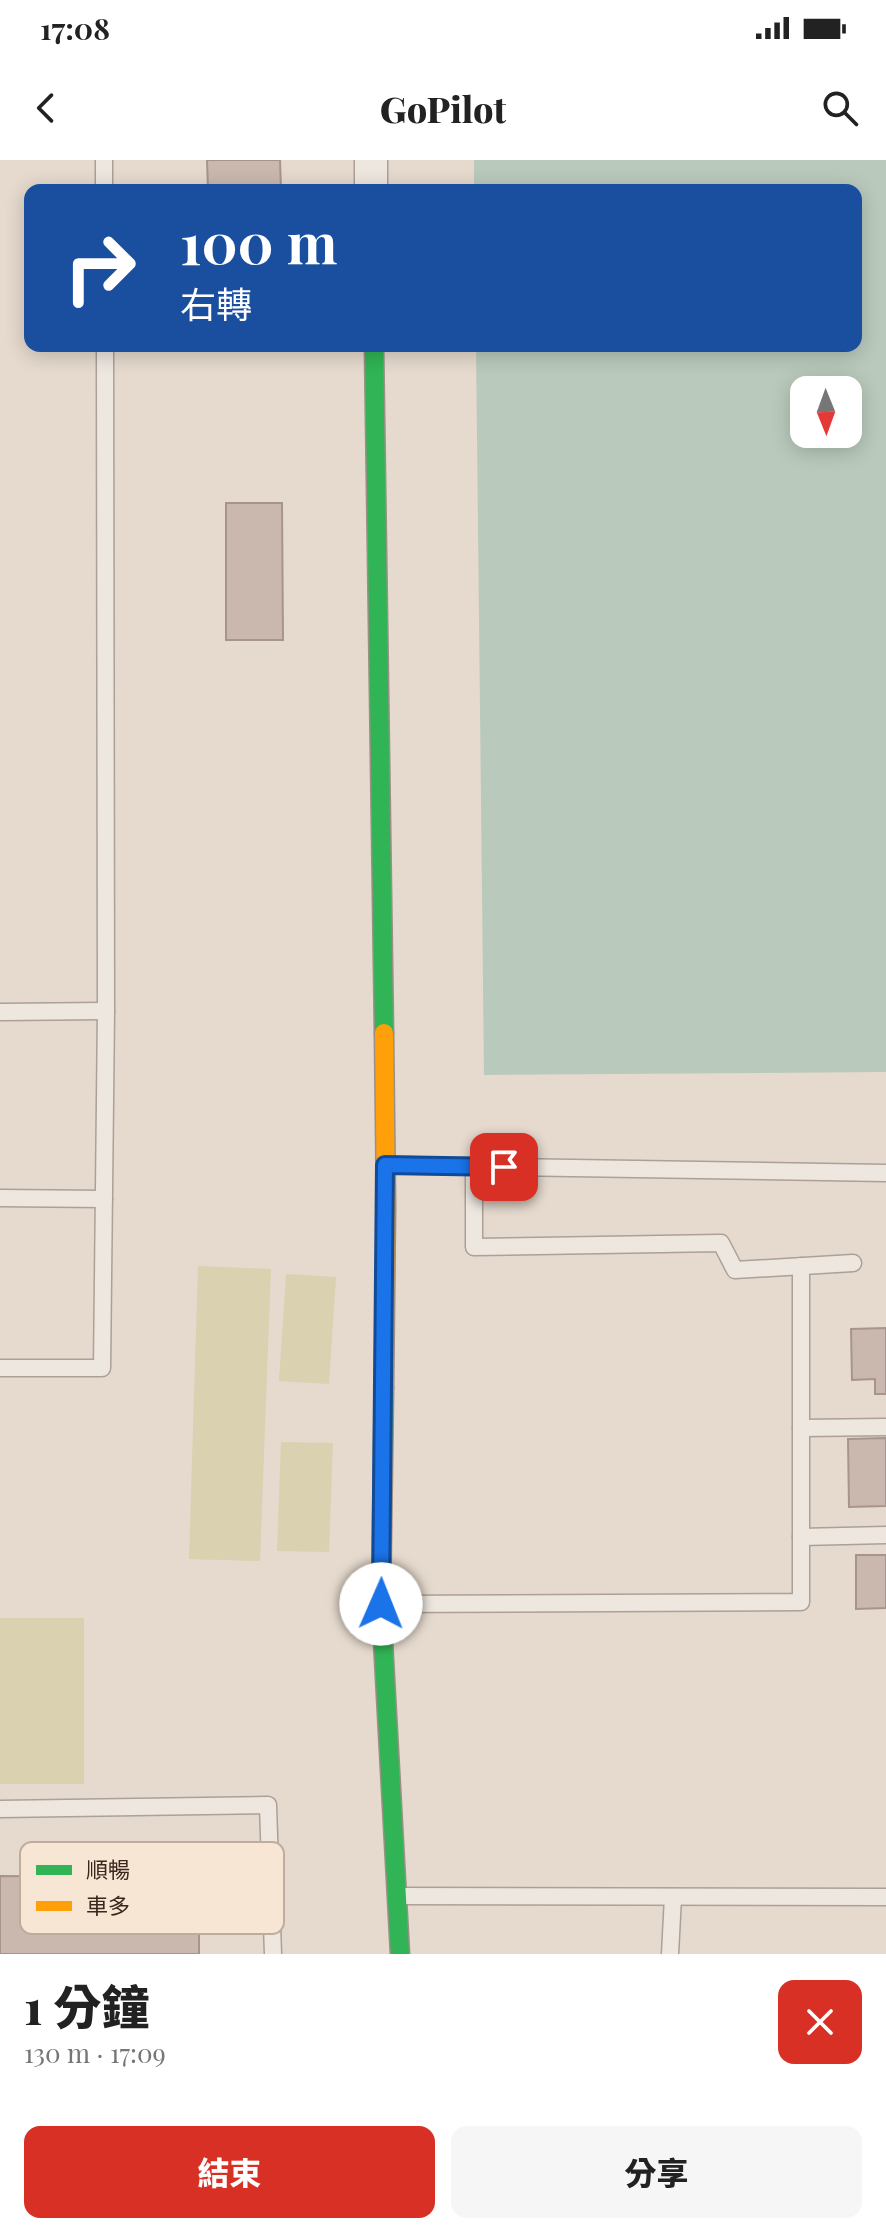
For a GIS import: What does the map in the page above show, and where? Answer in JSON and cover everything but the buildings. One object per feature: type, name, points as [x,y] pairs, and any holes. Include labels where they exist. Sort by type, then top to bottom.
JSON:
[{"type":"street","points":[[371,160],[371,184]]},
{"type":"street","points":[[374,352],[385,1165],[381,1604],[400,1954]]},
{"type":"lane","points":[[104,160],[104,184]]},
{"type":"lane","points":[[0,1368],[102,1368],[106,1011],[105,352]]},
{"type":"lane","points":[[0,1012],[106,1011]]},
{"type":"lane","points":[[385,1165],[886,1173]]},
{"type":"lane","points":[[474,1167],[474,1247],[721,1243],[735,1270],[853,1263]]},
{"type":"lane","points":[[0,1198],[104,1199]]},
{"type":"lane","points":[[381,1604],[801,1602],[801,1266]]},
{"type":"lane","points":[[801,1428],[886,1427]]},
{"type":"lane","points":[[801,1537],[886,1535]]},
{"type":"lane","points":[[0,1809],[268,1805],[269,1842]]},
{"type":"lane","points":[[397,1896],[886,1897]]},
{"type":"lane","points":[[670,1954],[673,1897]]},
{"type":"lane","points":[[272,1934],[273,1954]]},
{"type":"shaded area","points":[[474,160],[886,160],[886,1072],[484,1075],[476,352],[862,352],[862,184],[474,184]]},
{"type":"shaded area","points":[[198,1266],[271,1269],[260,1561],[189,1559]]},
{"type":"shaded area","points":[[286,1274],[336,1277],[329,1384],[279,1381]]},
{"type":"shaded area","points":[[281,1442],[333,1443],[329,1552],[277,1551]]},
{"type":"shaded area","points":[[0,1618],[84,1618],[84,1784],[0,1784]]},
{"type":"traffic: fast","points":[[374,352],[384,1033]]},
{"type":"traffic: fast","points":[[384,1388],[381,1604],[400,1954]]},
{"type":"traffic: slow","points":[[384,1033],[384,1388]]},
{"type":"route","points":[[381,1604],[385,1165],[504,1167]]}]
